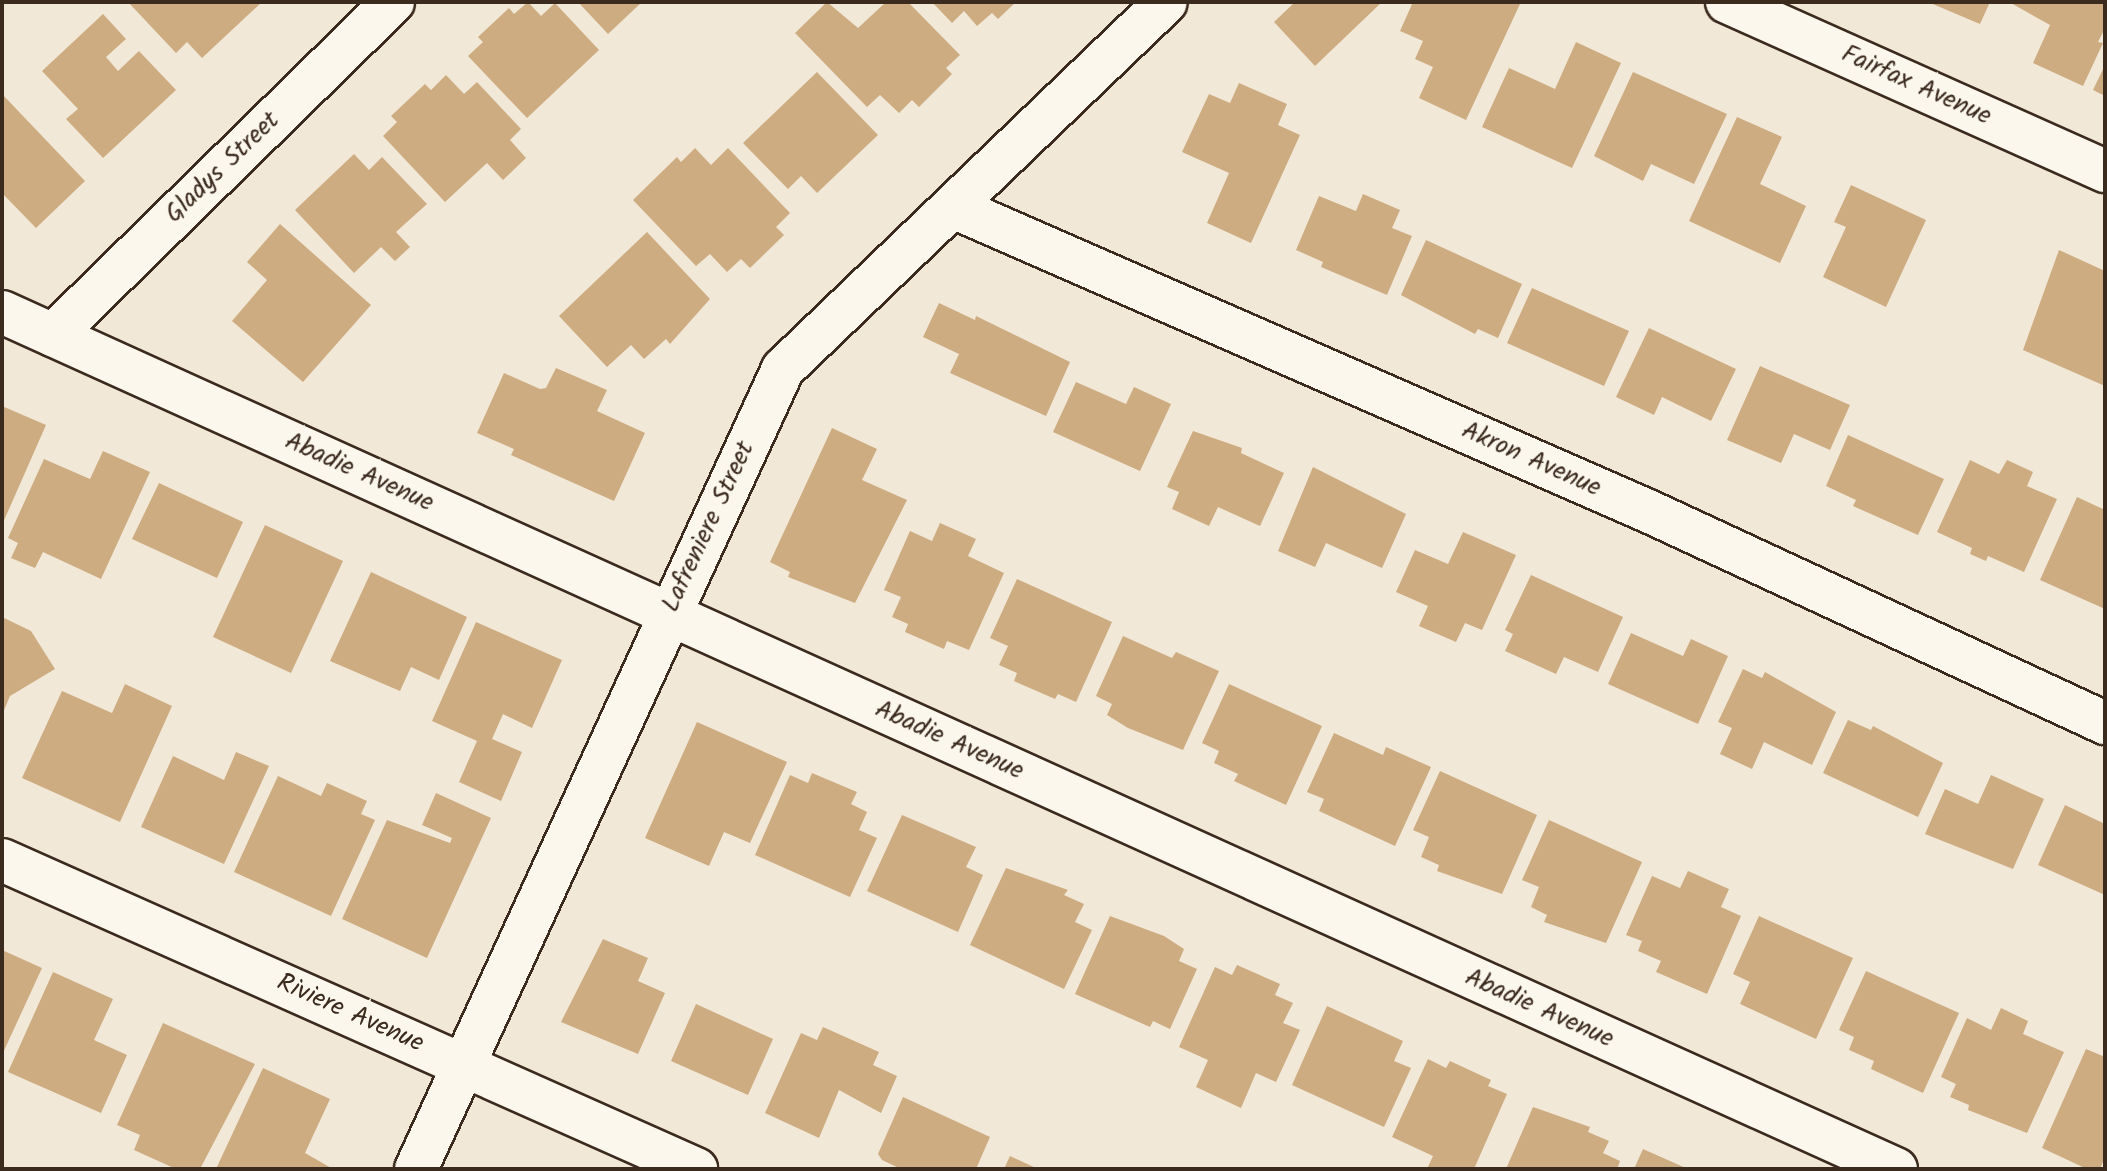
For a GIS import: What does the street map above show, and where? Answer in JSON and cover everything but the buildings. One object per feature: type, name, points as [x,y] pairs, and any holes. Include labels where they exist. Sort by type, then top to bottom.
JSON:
[{"type":"street","name":"Gladys Street","points":[[53,335],[393,2]]},
{"type":"street","name":"Lafreniere Street","points":[[416,1169],[783,369],[1166,2]]},
{"type":"street","name":"Fairfax Avenue","points":[[1727,2],[2105,171]]},
{"type":"street","name":"Akron Avenue","points":[[953,207],[1648,511],[2105,723]]},
{"type":"street","name":"Abadie Avenue","points":[[2,312],[1896,1169]]},
{"type":"street","name":"Riviere Avenue","points":[[2,860],[696,1169]]}]
